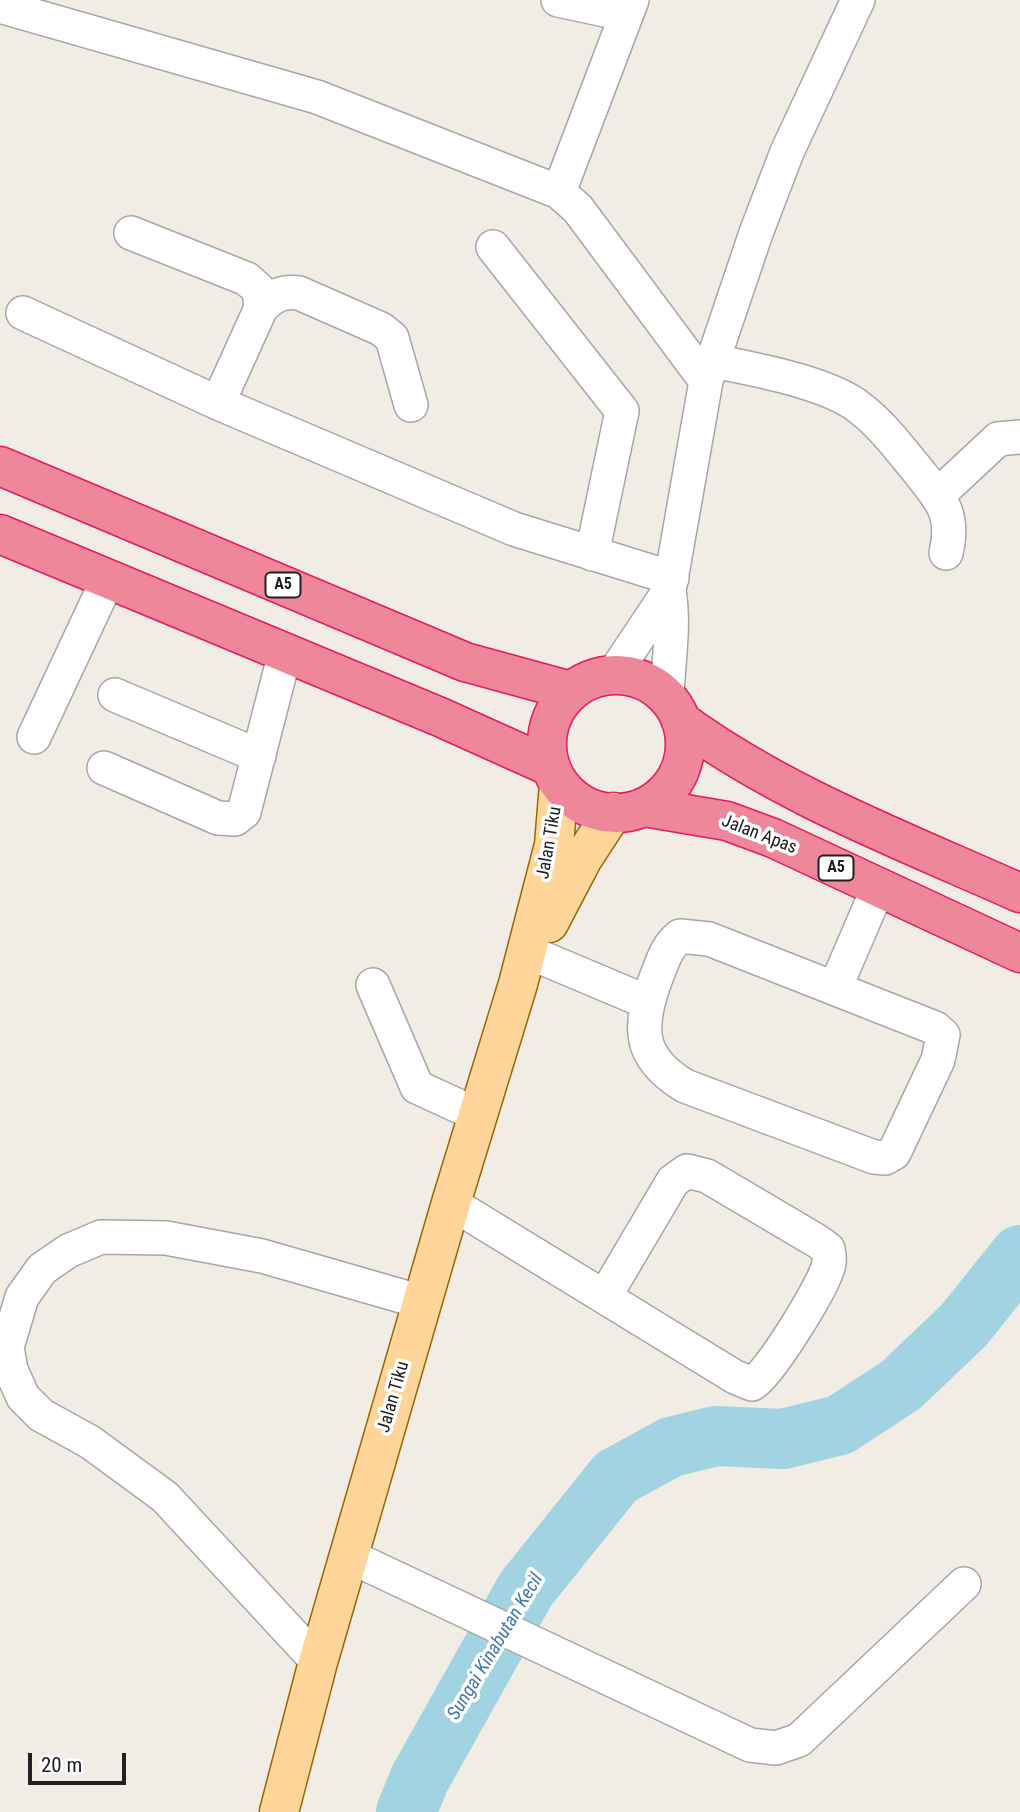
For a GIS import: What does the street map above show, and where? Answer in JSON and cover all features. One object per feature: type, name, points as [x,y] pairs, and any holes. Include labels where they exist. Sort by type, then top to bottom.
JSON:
[{"type":"highway","name":"A5","points":[[0,466],[465,662],[571,691]]},
{"type":"highway","name":"A5","points":[[0,534],[285,653],[555,776],[583,804],[629,810]]},
{"type":"highway","points":[[555,776],[546,747],[549,726],[557,707],[571,691],[591,680],[613,675],[633,677],[727,753],[811,800],[1020,893]]},
{"type":"highway","points":[[629,810],[662,796],[683,762],[685,741],[674,709]]},
{"type":"highway","name":"Jalan Apas","points":[[629,810],[727,821],[773,838],[1020,953]]},
{"type":"main road","name":"Jalan Tiku","points":[[279,1812],[318,1662],[451,1203],[526,969],[554,845],[555,776]]},
{"type":"main road","name":"Jalan Tiku","points":[[526,969],[583,858],[629,810]]},
{"type":"street","points":[[558,0],[628,7],[559,192]]},
{"type":"street","points":[[674,709],[668,653],[673,617],[671,585],[710,371],[756,233],[787,152],[858,0]]},
{"type":"street","points":[[0,6],[317,97],[559,192],[578,209],[710,371],[764,372],[855,404],[883,428],[938,495],[949,515],[951,532],[946,553]]},
{"type":"street","points":[[131,233],[247,279],[259,290],[261,307],[218,403]]},
{"type":"street","points":[[493,247],[622,411],[592,554]]},
{"type":"street","points":[[261,307],[284,292],[299,293],[381,329],[392,338],[411,405]]},
{"type":"street","points":[[23,313],[218,403],[514,529],[592,554],[671,585]]},
{"type":"street","points":[[938,495],[983,450],[998,439],[1020,437]]},
{"type":"street","points":[[34,737],[108,579]]},
{"type":"street","points":[[613,675],[671,585]]},
{"type":"street","points":[[104,768],[218,818],[235,819],[244,812],[285,653]]},
{"type":"street","points":[[115,695],[259,756]]},
{"type":"street","points":[[836,986],[878,888]]},
{"type":"street","points":[[680,936],[709,939],[836,986],[935,1027],[943,1035],[937,1060],[894,1153],[886,1158],[874,1157],[685,1086],[658,1068],[650,1054],[643,1021],[647,1002],[669,945],[680,936]]},
{"type":"street","points":[[526,969],[647,1002]]},
{"type":"street","points":[[373,985],[417,1087],[478,1115]]},
{"type":"street","points":[[451,1203],[735,1377],[752,1384],[761,1379],[775,1359],[824,1278],[830,1258],[828,1249],[817,1241],[706,1176],[687,1171],[673,1181],[605,1296]]},
{"type":"street","points":[[318,1662],[165,1497],[90,1442],[41,1415],[23,1397],[12,1370],[7,1347],[22,1297],[42,1269],[68,1251],[101,1237],[166,1238],[262,1256],[422,1302]]},
{"type":"street","points":[[349,1556],[750,1745],[776,1748],[799,1740],[964,1584]]},
{"type":"waterway","name":"Sungai Kinabutan Kecil","points":[[406,1812],[420,1778],[526,1589],[616,1477],[671,1447],[716,1436],[783,1439],[840,1425],[901,1385],[964,1325],[1020,1255]]}]
